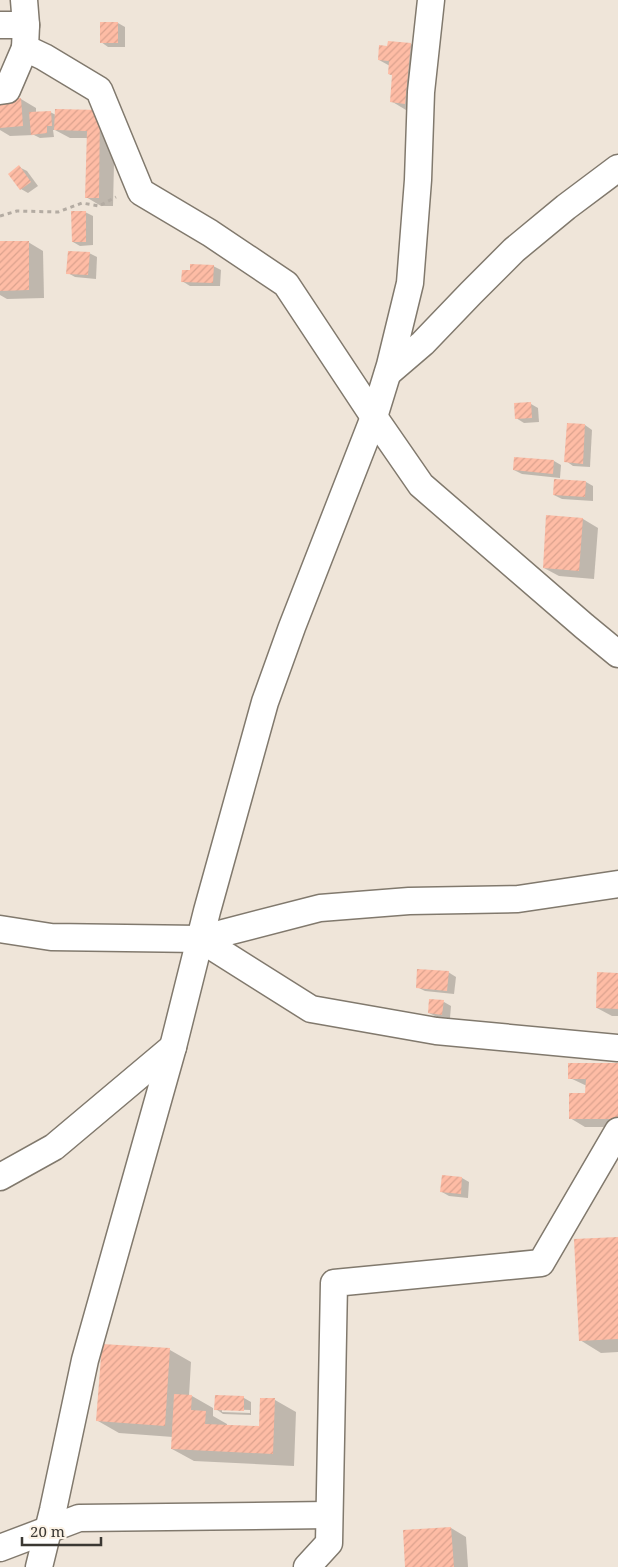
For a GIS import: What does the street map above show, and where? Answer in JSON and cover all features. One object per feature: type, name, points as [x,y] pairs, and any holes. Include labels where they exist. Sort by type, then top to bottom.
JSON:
[{"type":"street","points":[[39,1567],[85,1360],[173,1047],[200,939],[265,702],[292,627],[374,417],[388,374],[410,283],[418,180],[421,92],[431,0]]},
{"type":"street","points":[[0,25],[25,24]]},
{"type":"street","points":[[0,91],[7,90],[25,24]]},
{"type":"street","points":[[25,24],[44,57],[100,90],[141,192],[210,234],[286,284],[421,485],[618,654]]},
{"type":"street","points":[[388,374],[424,343],[471,292],[514,250],[566,207],[618,168]]},
{"type":"street","points":[[0,929],[51,937],[200,939],[320,908],[409,901],[518,899],[618,884]]},
{"type":"street","points":[[200,939],[312,1010],[436,1031],[618,1048]]},
{"type":"street","points":[[0,1177],[54,1147],[173,1047]]},
{"type":"street","points":[[307,1567],[328,1543],[334,1283],[542,1264],[618,1131]]},
{"type":"street","points":[[0,1548],[79,1518],[329,1515]]},
{"type":"path","points":[[0,216],[16,211],[58,212],[82,203],[99,206],[138,185]]},
{"type":"building","points":[[100,22],[118,22],[118,43],[100,43]]},
{"type":"building","points":[[388,41],[411,43],[405,104],[390,102],[392,75],[388,74],[389,61],[378,60],[379,45],[387,46]]},
{"type":"building","points":[[21,98],[23,126],[0,128],[0,99]]},
{"type":"building","points":[[55,109],[100,110],[99,198],[85,198],[87,131],[54,130]]},
{"type":"building","points":[[51,111],[52,126],[47,126],[47,133],[31,135],[29,112]]},
{"type":"building","points":[[19,165],[31,182],[20,190],[8,174]]},
{"type":"building","points":[[71,211],[86,211],[86,242],[72,242]]},
{"type":"building","points":[[0,241],[29,241],[29,290],[0,291]]},
{"type":"building","points":[[68,251],[90,252],[88,275],[66,274]]},
{"type":"building","points":[[190,264],[214,265],[213,283],[181,282],[182,270],[190,270]]},
{"type":"building","points":[[531,402],[532,418],[515,419],[514,403]]},
{"type":"building","points":[[567,423],[585,424],[583,464],[564,462]]},
{"type":"building","points":[[514,457],[554,460],[553,474],[513,470]]},
{"type":"building","points":[[554,479],[586,481],[585,497],[553,495]]},
{"type":"building","points":[[546,515],[583,518],[579,571],[543,568]]},
{"type":"building","points":[[417,969],[449,971],[447,991],[416,988]]},
{"type":"building","points":[[597,972],[618,973],[618,1009],[596,1008]]},
{"type":"building","points":[[429,999],[444,1000],[442,1015],[428,1013]]},
{"type":"building","points":[[568,1063],[618,1063],[618,1119],[569,1119],[569,1093],[585,1093],[586,1079],[568,1079]]},
{"type":"building","points":[[442,1175],[462,1177],[461,1194],[440,1192]]},
{"type":"building","points":[[618,1237],[618,1339],[579,1341],[574,1239]]},
{"type":"building","points":[[102,1344],[170,1348],[165,1426],[96,1421]]},
{"type":"building","points":[[174,1394],[192,1395],[191,1410],[206,1411],[205,1424],[259,1426],[260,1398],[275,1398],[273,1454],[171,1449]]},
{"type":"building","points":[[215,1395],[244,1396],[244,1411],[214,1410]]},
{"type":"building","points":[[451,1527],[454,1567],[405,1567],[403,1530]]}]
